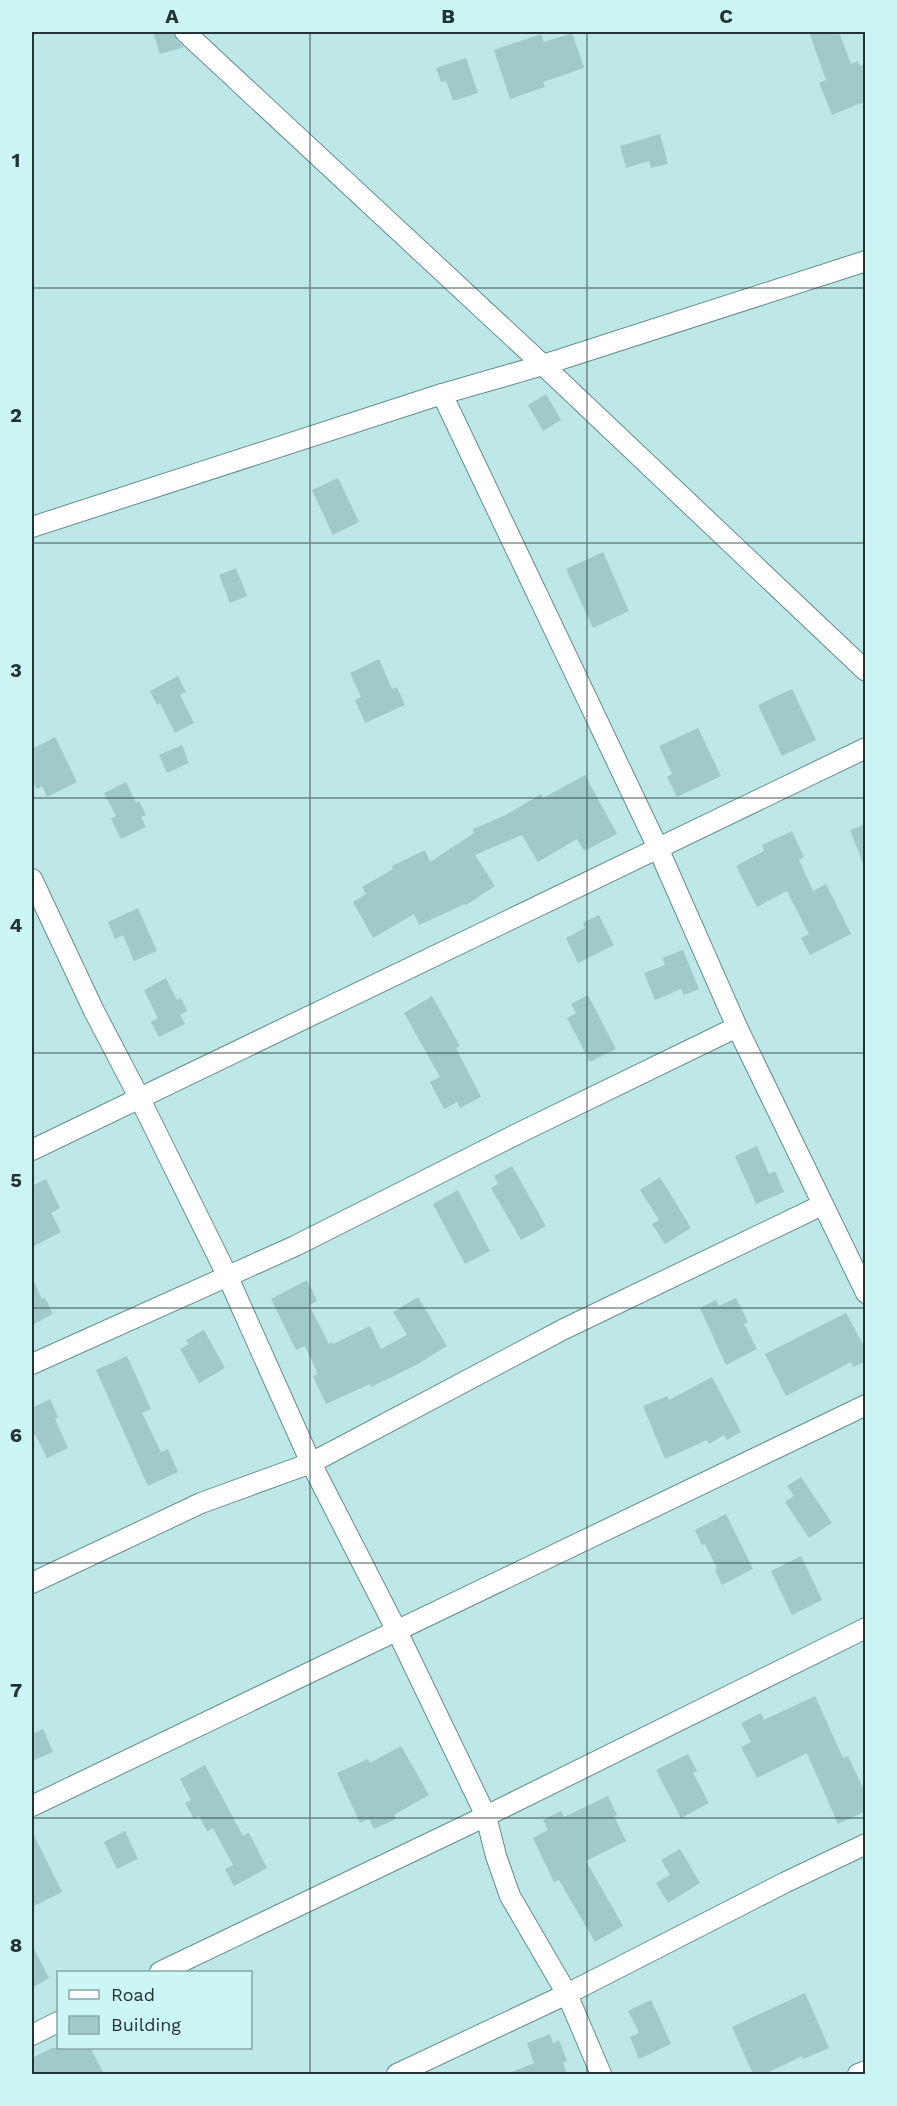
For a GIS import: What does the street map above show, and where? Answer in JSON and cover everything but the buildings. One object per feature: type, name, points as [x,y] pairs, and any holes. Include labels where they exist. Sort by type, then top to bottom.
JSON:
[{"type":"street","points":[[185,32],[543,365],[866,671]]},
{"type":"street","points":[[32,527],[442,394],[543,365],[866,261]]},
{"type":"street","points":[[442,394],[658,848],[737,1027],[866,1293]]},
{"type":"street","points":[[32,1150],[866,748]]},
{"type":"street","points":[[32,879],[94,1011],[226,1275],[310,1463],[396,1629],[486,1816],[495,1856],[510,1896],[567,1994],[601,2074]]},
{"type":"street","points":[[32,1364],[295,1246],[521,1132],[737,1027]]},
{"type":"street","points":[[32,1583],[201,1503],[310,1463],[564,1329],[822,1204]]},
{"type":"street","points":[[32,1806],[396,1629],[866,1406]]},
{"type":"street","points":[[162,1971],[486,1816],[866,1628]]},
{"type":"street","points":[[398,2074],[567,1994],[786,1882],[866,1844]]},
{"type":"street","points":[[32,2035],[57,2022]]},
{"type":"street","points":[[858,2074],[866,2071]]}]
